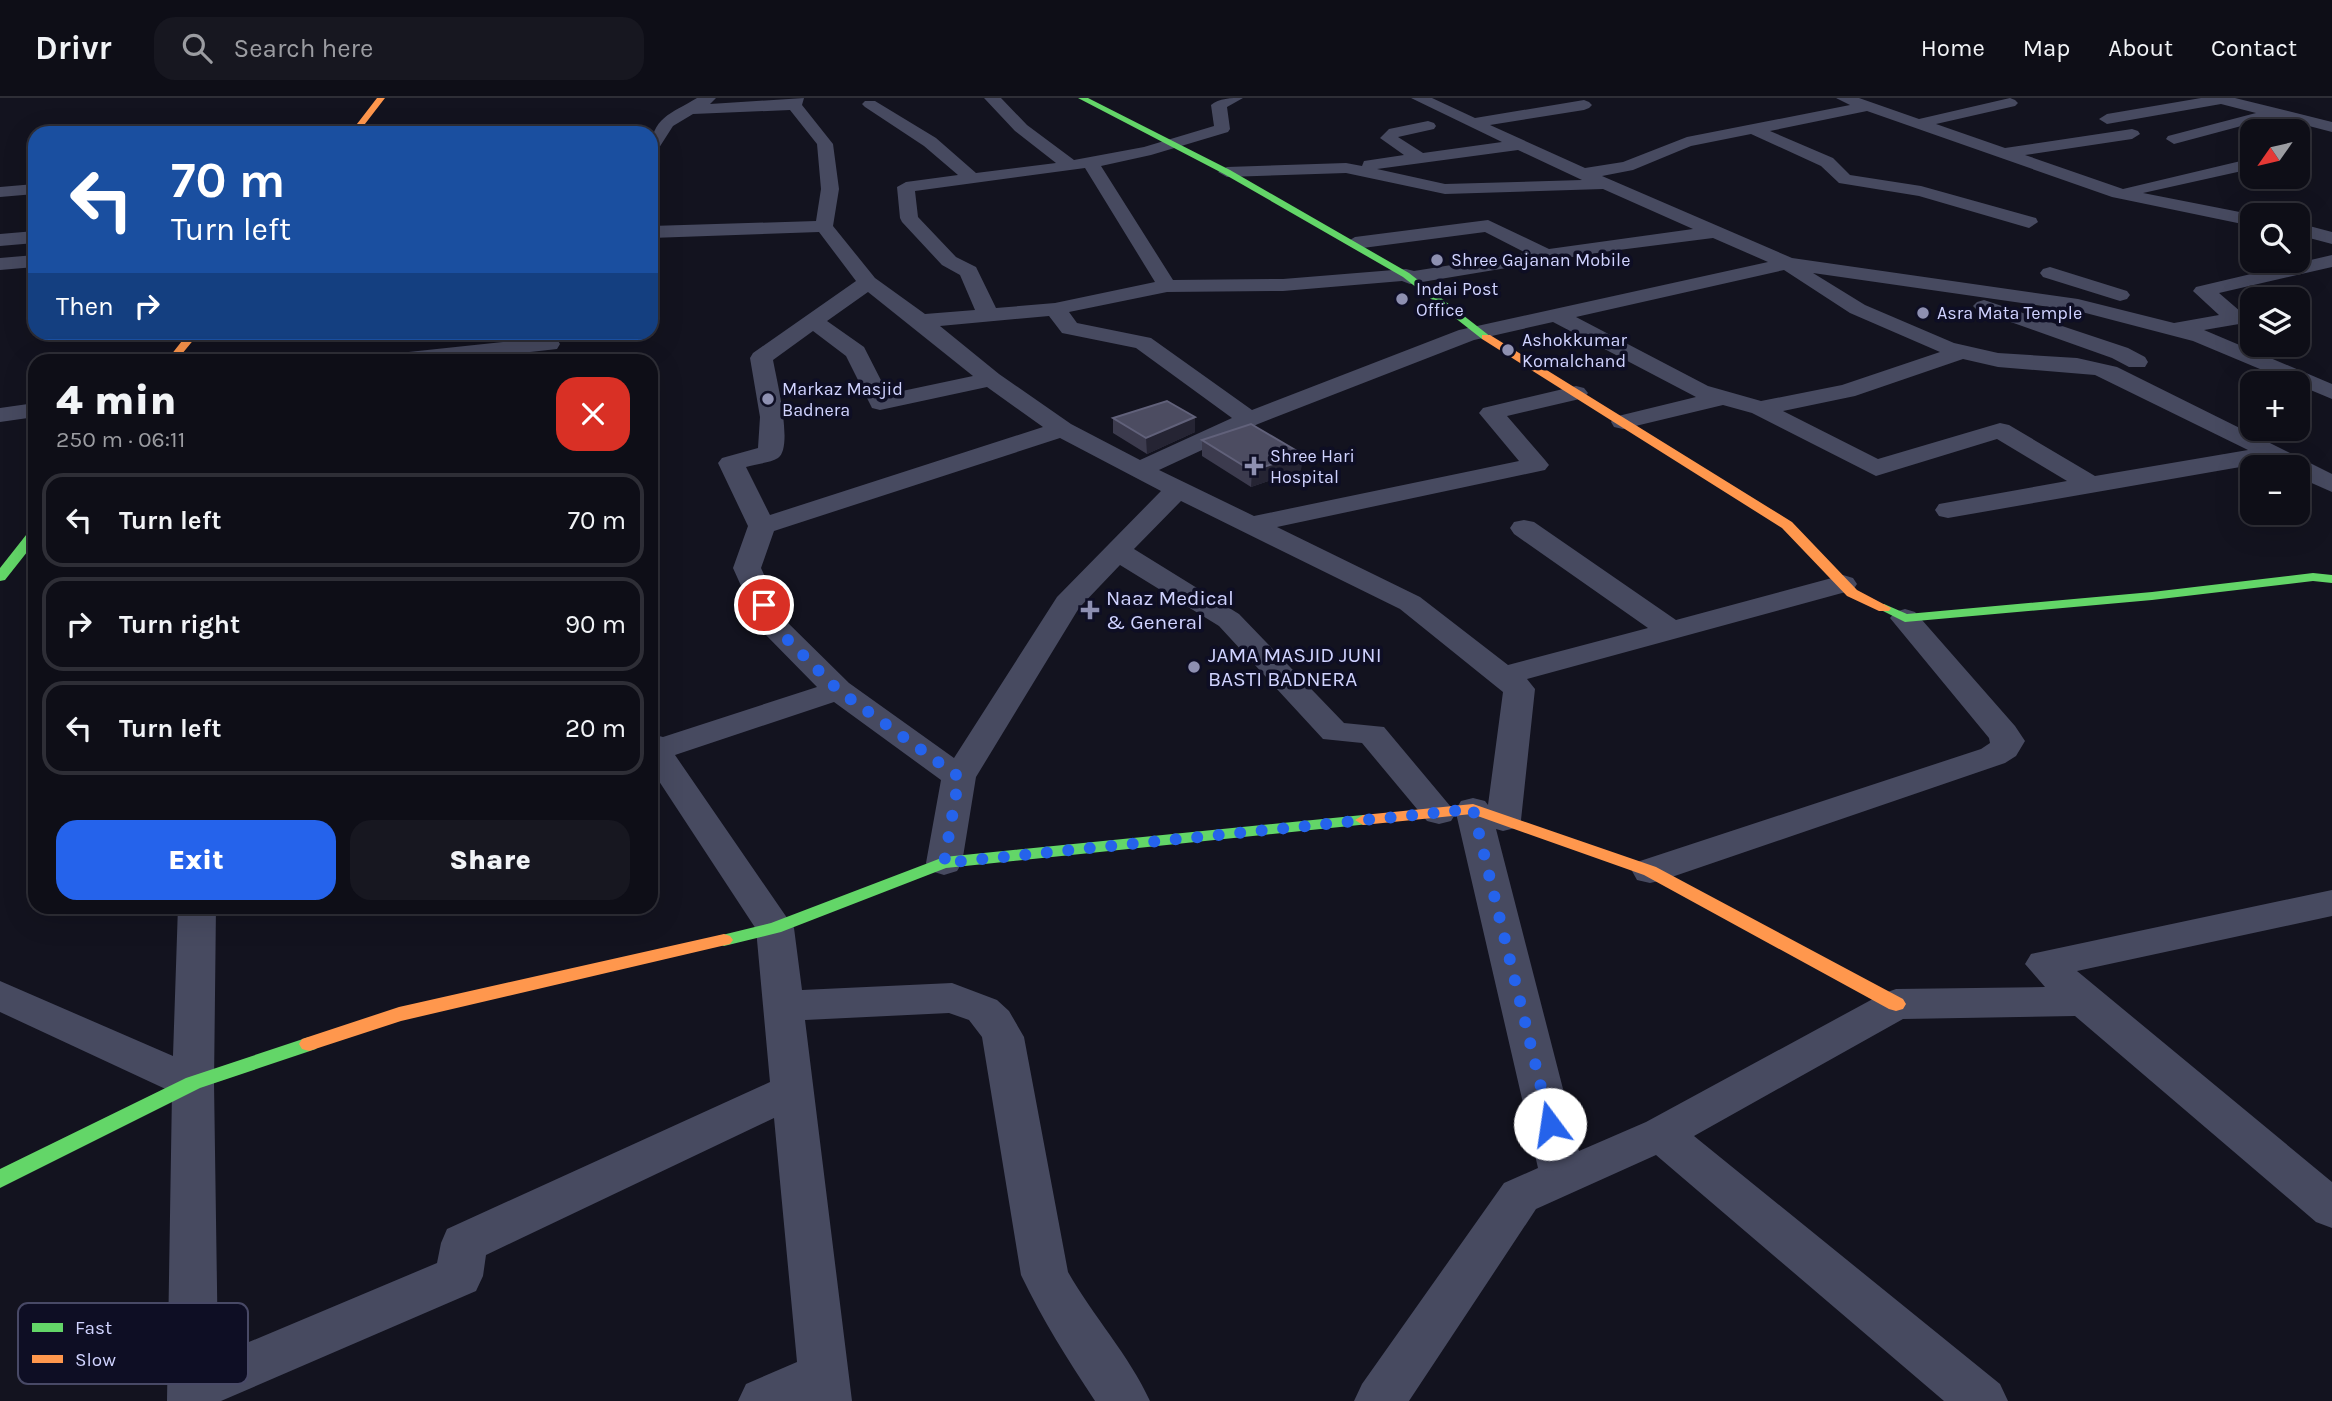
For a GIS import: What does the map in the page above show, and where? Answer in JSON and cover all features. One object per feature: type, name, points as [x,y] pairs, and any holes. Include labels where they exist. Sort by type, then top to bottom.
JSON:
[{"type":"main road","points":[[360,126],[382,98]]},
{"type":"main road","points":[[1082,98],[1227,172],[1355,243],[1408,276],[1479,332],[1787,525],[1852,593],[1905,618],[2152,596],[2313,577],[2332,579]]},
{"type":"main road","points":[[177,354],[188,340]]},
{"type":"main road","points":[[0,577],[28,542]]},
{"type":"main road","points":[[0,1179],[193,1083],[400,1014],[775,928],[944,863],[1472,814],[1650,871],[1896,1004]]},
{"type":"street","points":[[658,136],[667,122],[708,98]]},
{"type":"street","points":[[992,98],[1021,128],[1080,164],[1167,286]]},
{"type":"street","points":[[988,315],[969,271],[949,261],[909,218],[906,187],[1080,164],[1175,146],[1222,129],[1219,106],[1235,98]]},
{"type":"street","points":[[1419,98],[1583,174],[1787,262],[2078,305],[2201,336],[2332,392]]},
{"type":"street","points":[[1844,98],[2118,192],[2240,217]]},
{"type":"street","points":[[2108,119],[2220,99],[2329,125]]},
{"type":"street","points":[[692,109],[795,101],[825,144],[830,189],[824,226],[869,282],[922,321],[991,379],[1062,429],[1139,470],[1410,603],[1520,689],[1472,814],[1563,1177]]},
{"type":"street","points":[[2174,139],[2296,101]]},
{"type":"street","points":[[1920,124],[2010,103]]},
{"type":"street","points":[[870,104],[930,142],[971,178]]},
{"type":"street","points":[[1472,122],[1584,105]]},
{"type":"street","points":[[1583,174],[1627,166],[1687,142],[1870,106]]},
{"type":"street","points":[[2310,138],[2329,125]]},
{"type":"street","points":[[1419,158],[1388,138],[1395,132],[1428,126]]},
{"type":"street","points":[[1753,129],[1827,162],[1845,178],[1921,191],[2029,222]]},
{"type":"street","points":[[2006,153],[2132,134]]},
{"type":"street","points":[[1227,172],[1340,168],[1520,145]]},
{"type":"street","points":[[2118,192],[2240,166]]},
{"type":"street","points":[[1340,168],[1445,189],[1608,185]]},
{"type":"street","points":[[1340,168],[1373,192]]},
{"type":"street","points":[[0,192],[28,190]]},
{"type":"street","points":[[658,232],[824,226]]},
{"type":"street","points":[[1355,243],[1488,226],[1545,255]]},
{"type":"street","points":[[922,321],[1055,309],[1167,286],[1283,285],[1408,276],[1716,232]]},
{"type":"street","points":[[2310,232],[2332,238]]},
{"type":"street","points":[[0,240],[28,238]]},
{"type":"street","points":[[2173,329],[2237,318],[2203,291],[2332,261]]},
{"type":"street","points":[[2,266],[28,262]]},
{"type":"street","points":[[1139,470],[1248,419],[1479,332],[1787,262]]},
{"type":"street","points":[[1787,262],[1809,282],[1928,343],[1996,360],[2046,362],[2103,370],[2194,411],[2332,484]]},
{"type":"street","points":[[2050,273],[2205,323]]},
{"type":"street","points":[[1910,280],[2120,354],[2211,399],[2238,436]]},
{"type":"street","points":[[869,282],[761,358],[772,417],[770,452],[731,463],[762,526],[747,568],[772,624],[838,690],[959,777]]},
{"type":"street","points":[[1055,309],[1070,328],[1143,343],[1248,419]]},
{"type":"street","points":[[1556,314],[1700,391],[1759,408],[1876,468],[2000,430],[2091,484]]},
{"type":"street","points":[[814,322],[856,352],[880,402],[991,379]]},
{"type":"street","points":[[463,354],[548,346]]},
{"type":"street","points":[[1759,408],[1847,391],[1963,352]]},
{"type":"street","points":[[1249,525],[1536,465],[1491,413],[1576,393]]},
{"type":"street","points":[[1623,422],[1723,398]]},
{"type":"street","points":[[0,415],[28,411]]},
{"type":"street","points":[[762,526],[1062,429]]},
{"type":"street","points":[[1948,510],[2271,454]]},
{"type":"street","points":[[944,863],[959,777],[1067,603],[1177,489]]},
{"type":"street","points":[[1524,527],[1672,631]]},
{"type":"street","points":[[1117,551],[1229,620],[1335,732],[1372,734],[1472,814]]},
{"type":"street","points":[[1504,676],[1843,584]]},
{"type":"street","points":[[1650,871],[1993,756],[2004,749],[2007,741],[2003,733],[1905,618]]},
{"type":"street","points":[[658,747],[838,690]]},
{"type":"street","points":[[658,758],[775,928],[825,1387],[764,1401]]},
{"type":"street","points":[[2332,903],[2045,964],[2084,1001],[2332,1209]]},
{"type":"street","points":[[193,1303],[193,1083],[197,914]]},
{"type":"street","points":[[0,995],[193,1083]]},
{"type":"street","points":[[782,1006],[952,998],[983,1010],[995,1022],[1003,1037],[1045,1275],[1067,1316],[1124,1401]]},
{"type":"street","points":[[1380,1401],[1520,1196],[1661,1134],[1896,1004],[2084,1001]]},
{"type":"street","points":[[248,1370],[459,1276],[464,1243],[791,1091]]},
{"type":"street","points":[[1661,1134],[1982,1401]]},
{"type":"street","points":[[193,1395],[218,1384]]},
{"type":"building","points":[[1167,401],[1195,417],[1146,438],[1113,418]]},
{"type":"building","points":[[1251,424],[1302,454],[1252,471],[1202,440]]},
{"type":"traffic: fast","points":[[1082,98],[1227,172],[1406,275],[1486,337]]},
{"type":"traffic: fast","points":[[0,577],[28,542]]},
{"type":"traffic: fast","points":[[1884,608],[1905,618],[2152,596],[2313,577],[2332,579]]},
{"type":"traffic: fast","points":[[724,940],[775,928],[944,863],[1363,820]]},
{"type":"traffic: fast","points":[[0,1179],[193,1083],[309,1044]]},
{"type":"traffic: slow","points":[[359,126],[381,98]]},
{"type":"traffic: slow","points":[[1486,337],[1787,525],[1852,593],[1884,608]]},
{"type":"traffic: slow","points":[[177,354],[188,340]]},
{"type":"traffic: slow","points":[[1363,820],[1473,809],[1650,871],[1896,1004]]},
{"type":"traffic: slow","points":[[309,1044],[399,1014],[724,940]]},
{"type":"place","name":"Shree Gajanan Mobile","points":[[1437,260]]},
{"type":"place","name":"Indai Post Office","points":[[1402,299]]},
{"type":"place","name":"Asra Mata Temple","points":[[1923,313]]},
{"type":"place","name":"Ashokkumar Komalchand","points":[[1508,350]]},
{"type":"place","name":"Markaz Masjid Badnera","points":[[768,399]]},
{"type":"place","name":"Shree Hari Hospital","points":[[1254,466]]},
{"type":"place","name":"Naaz Medical & General","points":[[1090,610]]},
{"type":"place","name":"JAMA MASJID JUNI BASTI BADNERA","points":[[1194,667]]},
{"type":"route","points":[[764,605],[772,624],[838,690],[959,777],[944,863],[1473,809],[1550,1124]]}]
